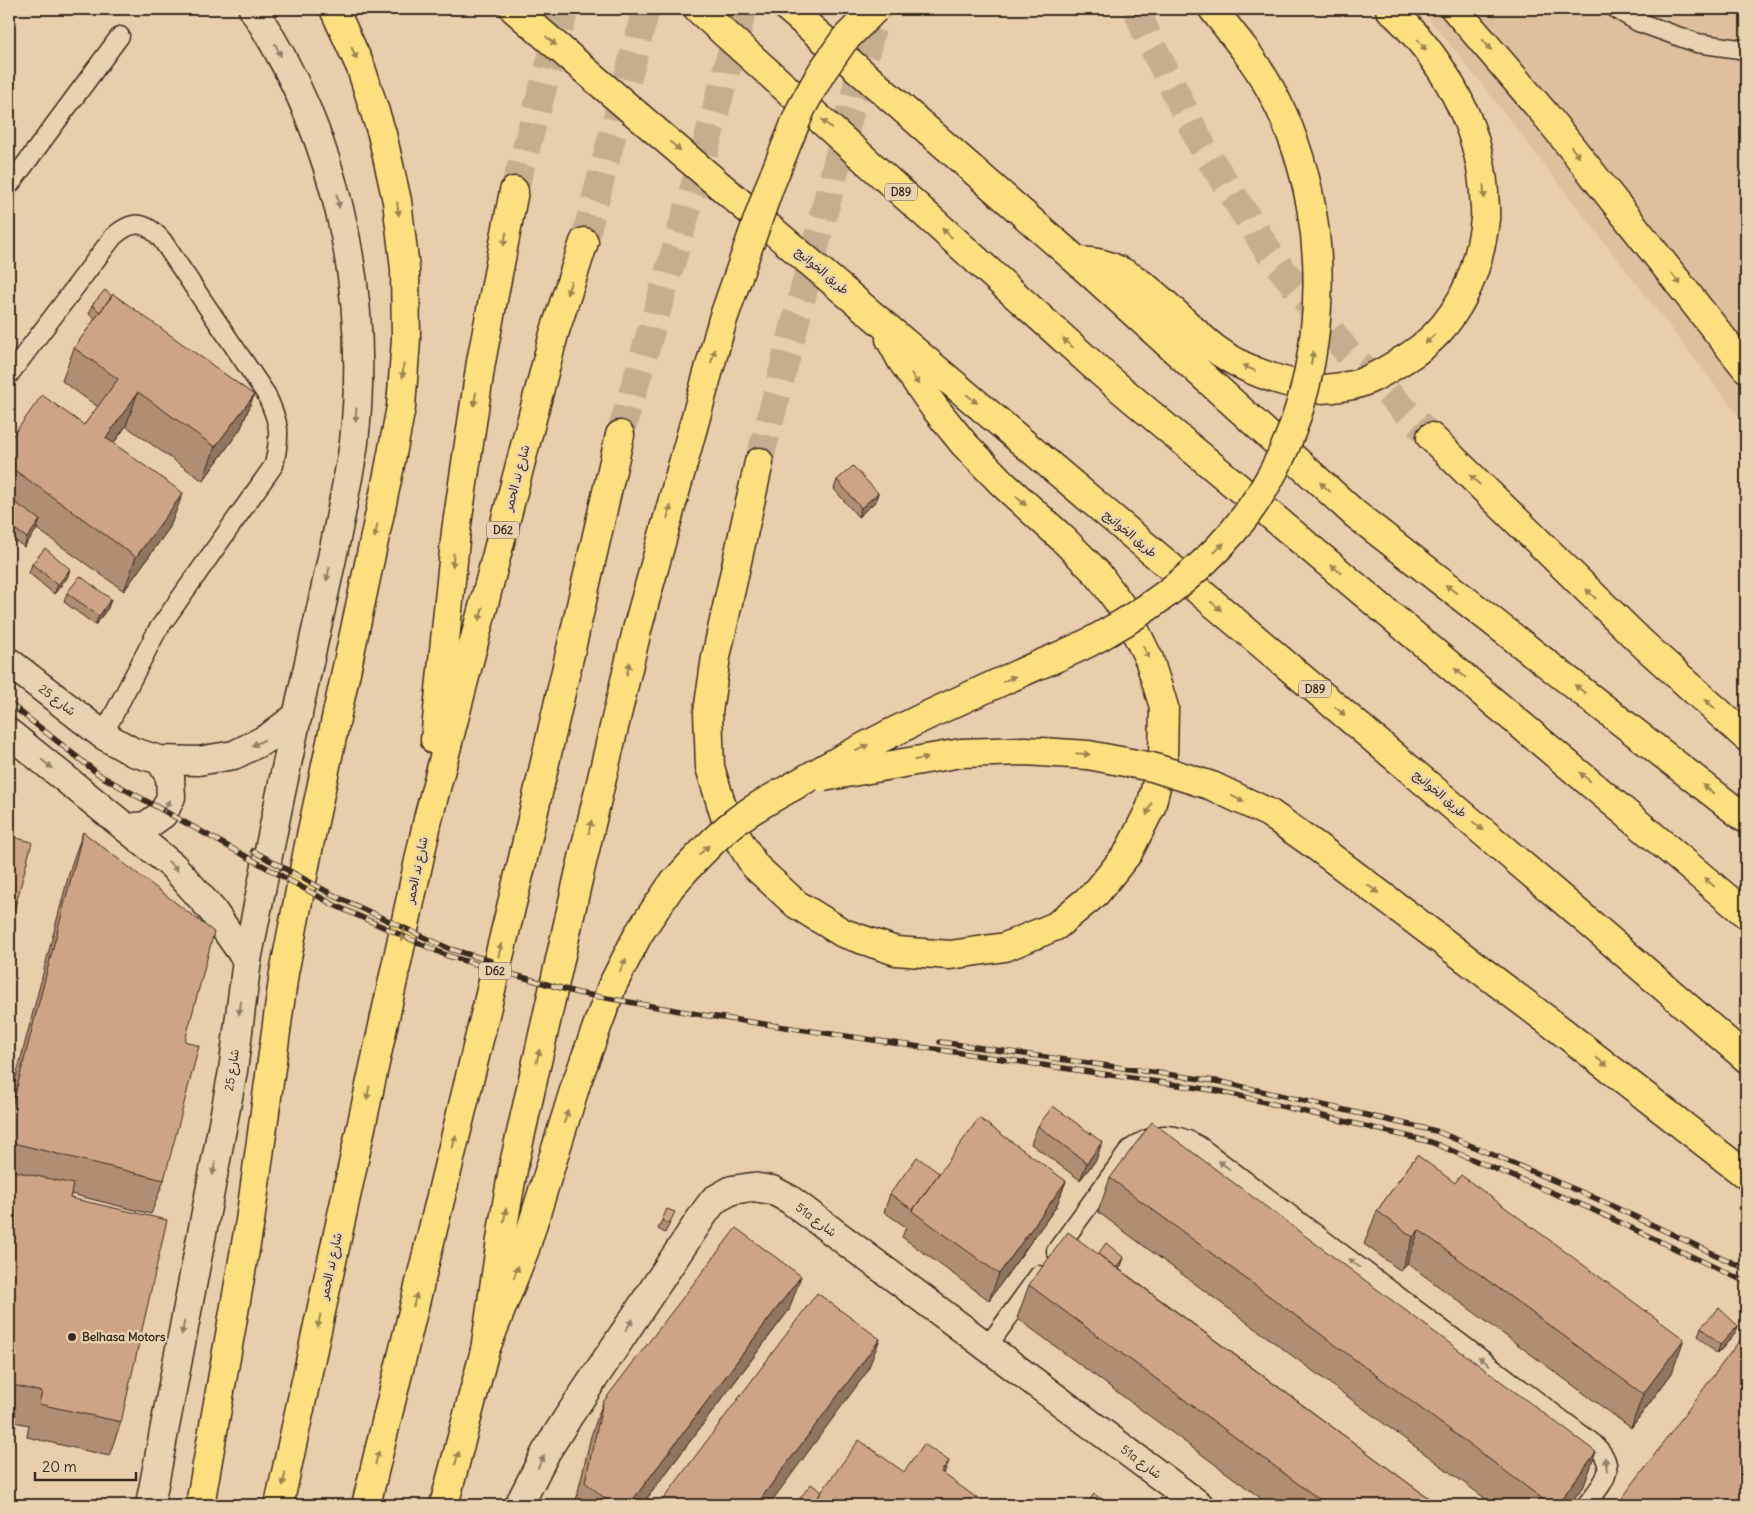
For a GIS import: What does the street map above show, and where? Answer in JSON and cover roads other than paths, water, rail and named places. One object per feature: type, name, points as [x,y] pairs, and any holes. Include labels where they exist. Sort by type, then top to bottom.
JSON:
[{"type":"main road","points":[[200,1505],[250,1221],[284,973],[401,407],[406,339],[405,269],[397,201],[382,134],[361,68],[334,9]]},
{"type":"main road","name":"طريق الخوانيج","points":[[514,9],[1060,475],[1541,879],[1746,1058]]},
{"type":"main road","name":"D89","points":[[698,9],[1104,375],[1746,914]]},
{"type":"main road","points":[[788,9],[1076,260],[1355,514],[1746,819]]},
{"type":"main road","points":[[444,1505],[485,1350],[514,1164],[578,875],[638,626],[723,318],[769,188],[801,109],[821,73],[844,40],[875,9]]},
{"type":"main road","points":[[485,1350],[525,1249],[576,1084],[612,986],[639,933],[671,886],[700,854],[731,825],[766,800],[873,742],[1067,653],[1100,637],[1135,616],[1199,568],[1228,540],[1253,508],[1274,474],[1301,407],[1312,360],[1317,319],[1316,238],[1310,197],[1300,158],[1286,120],[1263,77],[1245,50],[1212,9]]},
{"type":"main road","points":[[1076,260],[1103,264],[1125,274],[1144,287],[1214,348],[1246,368],[1281,380],[1317,389],[1354,385],[1389,369],[1421,348],[1448,322],[1468,290],[1479,254],[1485,217],[1482,173],[1474,132],[1462,104],[1422,44],[1390,9]]},
{"type":"main road","points":[[1455,9],[1545,114],[1746,368]]},
{"type":"main road","points":[[428,819],[458,522],[481,362],[514,192]]},
{"type":"main road","name":"شارع ند الحمر","points":[[279,1505],[428,819],[554,334],[584,242]]},
{"type":"main road","points":[[759,462],[716,657],[708,712],[712,776],[726,820],[755,866],[796,904],[843,933],[896,951],[950,955],[1005,946],[1056,926],[1096,893],[1128,853],[1151,807],[1163,758],[1164,706],[1149,659],[1127,614],[1098,574],[1003,484],[964,444],[923,392],[902,361],[882,322]]},
{"type":"main road","name":"D62","points":[[366,1505],[519,874],[620,435]]},
{"type":"main road","points":[[1431,437],[1642,643],[1746,737]]},
{"type":"main road","points":[[804,780],[960,753],[1026,751],[1088,755],[1152,767],[1212,786],[1269,814],[1316,846],[1563,1032],[1746,1175]]},
{"type":"street","name":"شارع 25","points":[[150,1505],[233,1071],[247,960],[339,526],[354,443],[358,359],[353,275],[336,193],[309,114],[272,38],[253,9]]},
{"type":"street","name":"شارع 25","points":[[9,662],[103,735],[133,752],[160,760],[198,761],[234,755],[268,738],[298,715]]},
{"type":"street","points":[[9,733],[173,866],[212,910],[247,960]]},
{"type":"street","points":[[126,828],[146,826],[163,814],[171,797],[170,777],[160,760]]},
{"type":"street","name":"51a شارع","points":[[519,1505],[546,1452],[568,1417],[705,1212],[714,1200],[732,1190],[752,1187],[772,1190],[789,1200],[1199,1505]]},
{"type":"lane","points":[[1616,9],[1638,22],[1697,42],[1746,50]]},
{"type":"lane","points":[[9,186],[120,36]]},
{"type":"lane","points":[[9,375],[113,237],[124,227],[138,224],[152,229],[162,240],[266,394],[276,416],[279,441],[274,465],[157,631],[103,735]]},
{"type":"lane","points":[[987,1347],[1130,1149],[1142,1140],[1156,1135],[1171,1134],[1185,1138],[1214,1157],[1603,1452],[1608,1464],[1607,1476],[1586,1505]]},
{"type":"tunnel","points":[[514,191],[565,9]]},
{"type":"tunnel","points":[[584,242],[646,9]]},
{"type":"tunnel","points":[[620,435],[703,157],[743,9]]},
{"type":"tunnel","points":[[759,462],[877,9]]},
{"type":"tunnel","points":[[1137,9],[1147,35],[1203,148],[1270,254],[1348,353],[1431,437]]},
{"type":"railway","points":[[9,703],[101,776],[334,905],[448,956],[578,993],[703,1015],[1219,1091],[1431,1142],[1589,1208],[1746,1282]]},
{"type":"railway","points":[[253,851],[337,897],[450,949],[491,961]]},
{"type":"railway","points":[[940,1042],[1222,1082],[1436,1131],[1593,1197],[1746,1269]]},
{"type":"place","name":"Belhasa Motors","points":[[72,1337]]}]
